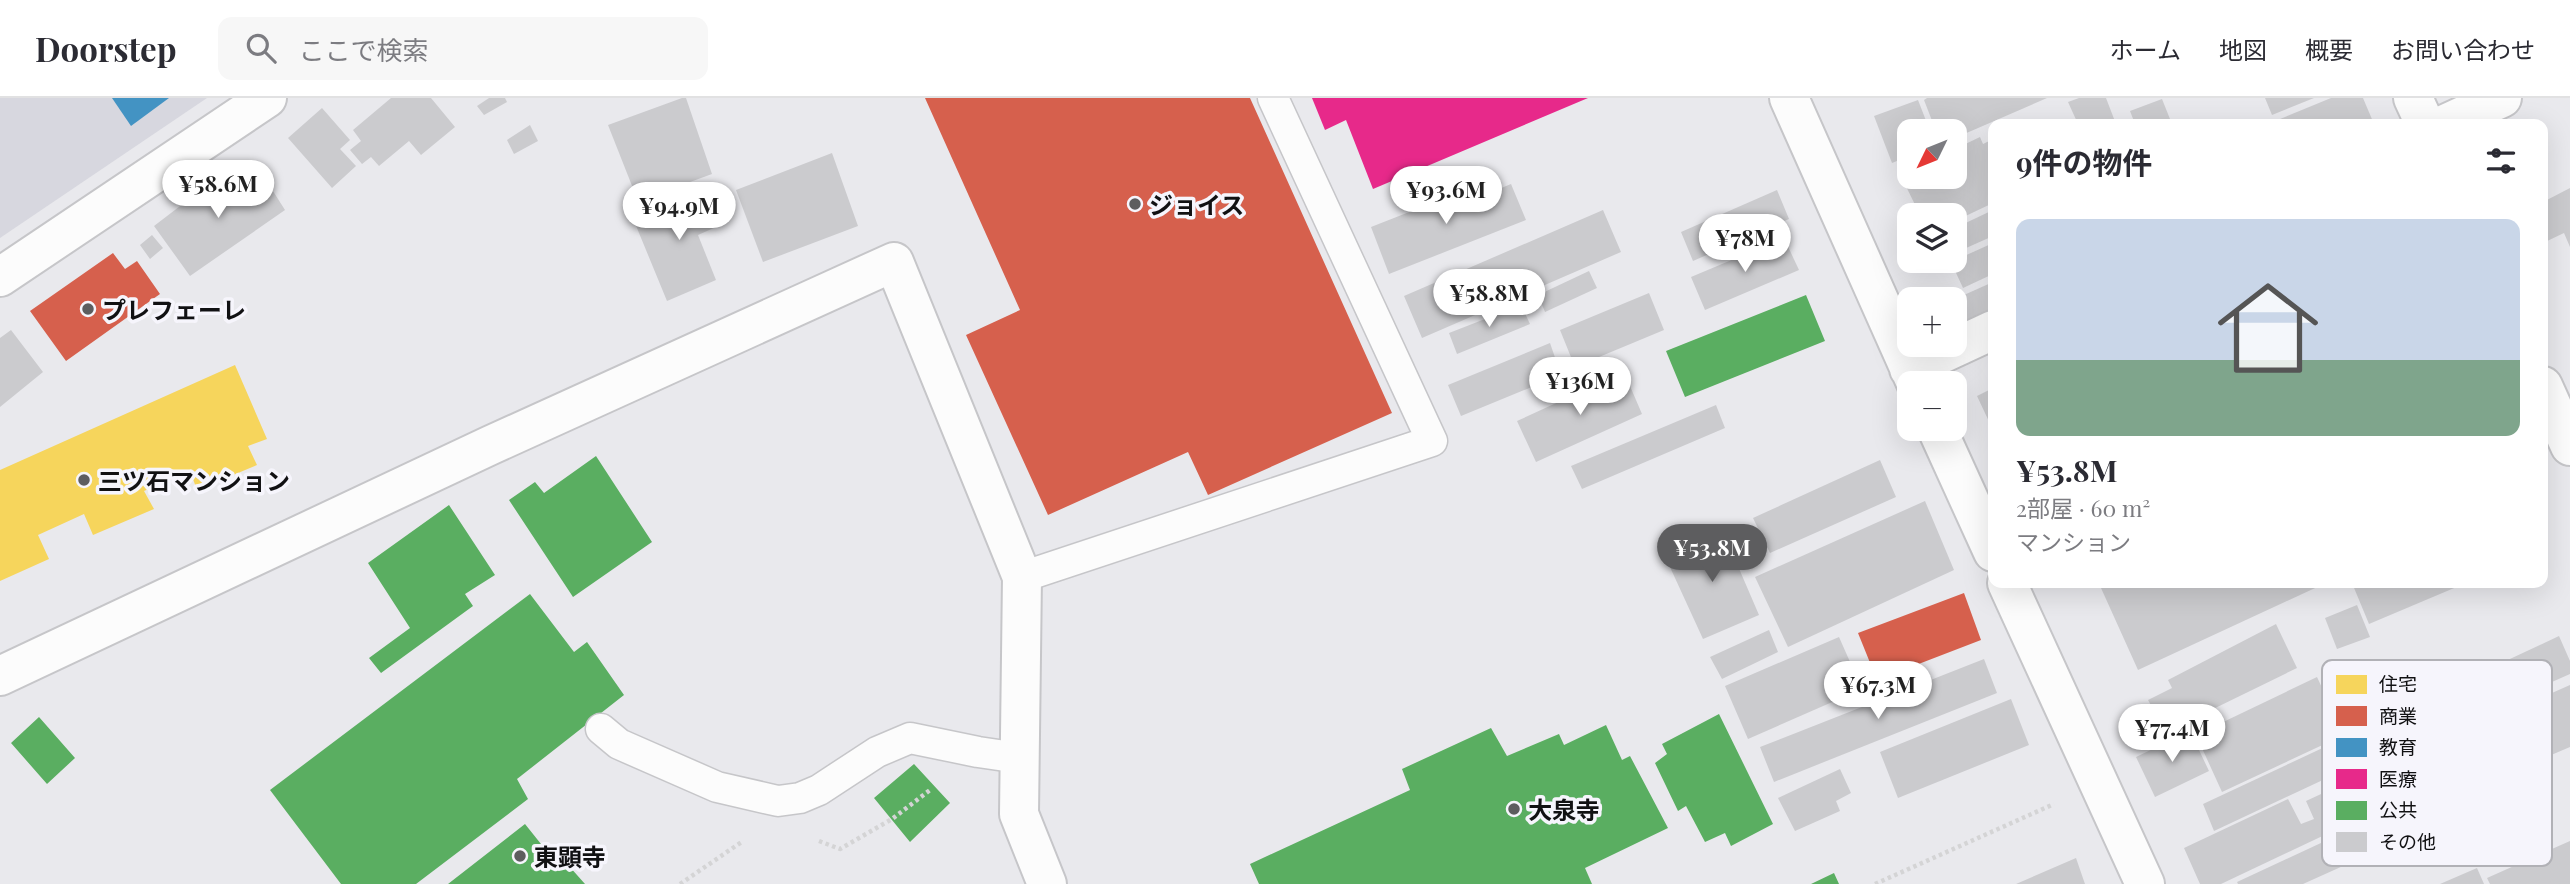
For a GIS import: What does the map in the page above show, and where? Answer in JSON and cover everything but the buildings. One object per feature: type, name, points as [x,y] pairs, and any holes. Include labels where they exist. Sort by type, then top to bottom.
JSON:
[{"type":"street","points":[[0,277],[267,98]]},
{"type":"street","points":[[1789,98],[1910,371]]},
{"type":"street","points":[[2413,98],[2423,119]]},
{"type":"street","points":[[2456,119],[2502,98]]},
{"type":"street","points":[[0,676],[503,439],[894,262],[1022,577],[1019,814],[1047,884]]},
{"type":"street","points":[[1921,371],[1988,333]]},
{"type":"street","points":[[2548,397],[2570,446]]},
{"type":"street","points":[[1942,441],[1988,541]]},
{"type":"street","points":[[2009,588],[2145,884]]},
{"type":"lane","points":[[1022,577],[1432,441],[1273,98]]},
{"type":"lane","points":[[601,729],[619,744],[706,783],[753,797],[778,801],[800,798],[819,790],[877,752],[910,738],[1019,758]]},
{"type":"path","points":[[1875,884],[2099,783]]},
{"type":"shaded area","points":[[0,98],[207,98],[0,238]]},
{"type":"place","name":"ジョイス","points":[[1135,204]]},
{"type":"place","name":"プレフェーレ","points":[[88,309]]},
{"type":"place","name":"三ツ石マンション","points":[[84,480]]},
{"type":"place","name":"大泉寺","points":[[1514,809]]},
{"type":"place","name":"東顕寺","points":[[520,856]]}]
